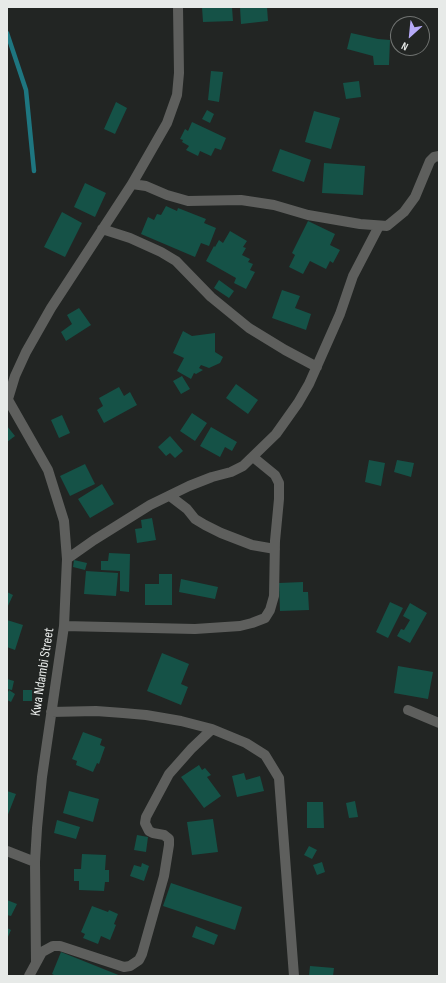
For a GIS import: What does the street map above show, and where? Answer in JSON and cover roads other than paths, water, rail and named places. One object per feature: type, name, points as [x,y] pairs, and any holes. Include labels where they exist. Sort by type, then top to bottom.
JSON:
[{"type":"street","points":[[7,398],[26,352],[50,308],[74,274],[132,184],[167,123],[177,96],[180,54],[178,7]]},
{"type":"street","points":[[132,184],[146,186],[167,195],[188,201],[241,200],[274,205],[308,215],[387,226],[404,212],[415,197],[430,161],[434,157],[439,156]]},
{"type":"street","points":[[67,559],[94,540],[150,505],[189,486],[212,477],[231,472],[243,466],[276,434],[294,410],[317,368],[353,276],[379,226]]},
{"type":"street","points":[[102,229],[130,238],[161,252],[176,261],[211,297],[249,328],[317,368]]},
{"type":"street","name":"Kwa Ndambi Street","points":[[7,398],[48,470],[64,521],[67,559],[64,626],[57,683],[51,712],[42,777],[35,862],[36,962]]},
{"type":"street","points":[[64,626],[195,629],[240,626],[264,618],[270,610],[274,596],[275,541],[279,483],[275,475],[253,457]]},
{"type":"street","points":[[170,496],[205,526],[252,545],[275,549]]},
{"type":"street","points":[[408,710],[439,723]]},
{"type":"street","points":[[51,712],[96,711],[146,715],[181,721],[212,729],[246,744],[265,755],[279,778],[294,976]]},
{"type":"street","name":"Kwa Ndambi Street","points":[[29,976],[42,952],[53,946],[60,946],[124,967],[130,966],[139,960],[164,876],[169,845],[169,839],[164,835],[151,832],[149,830],[145,822],[146,817],[169,774],[192,748],[212,729]]},
{"type":"street","points":[[7,851],[35,862]]},
{"type":"waterway","points":[[7,33],[26,90],[34,171]]}]
